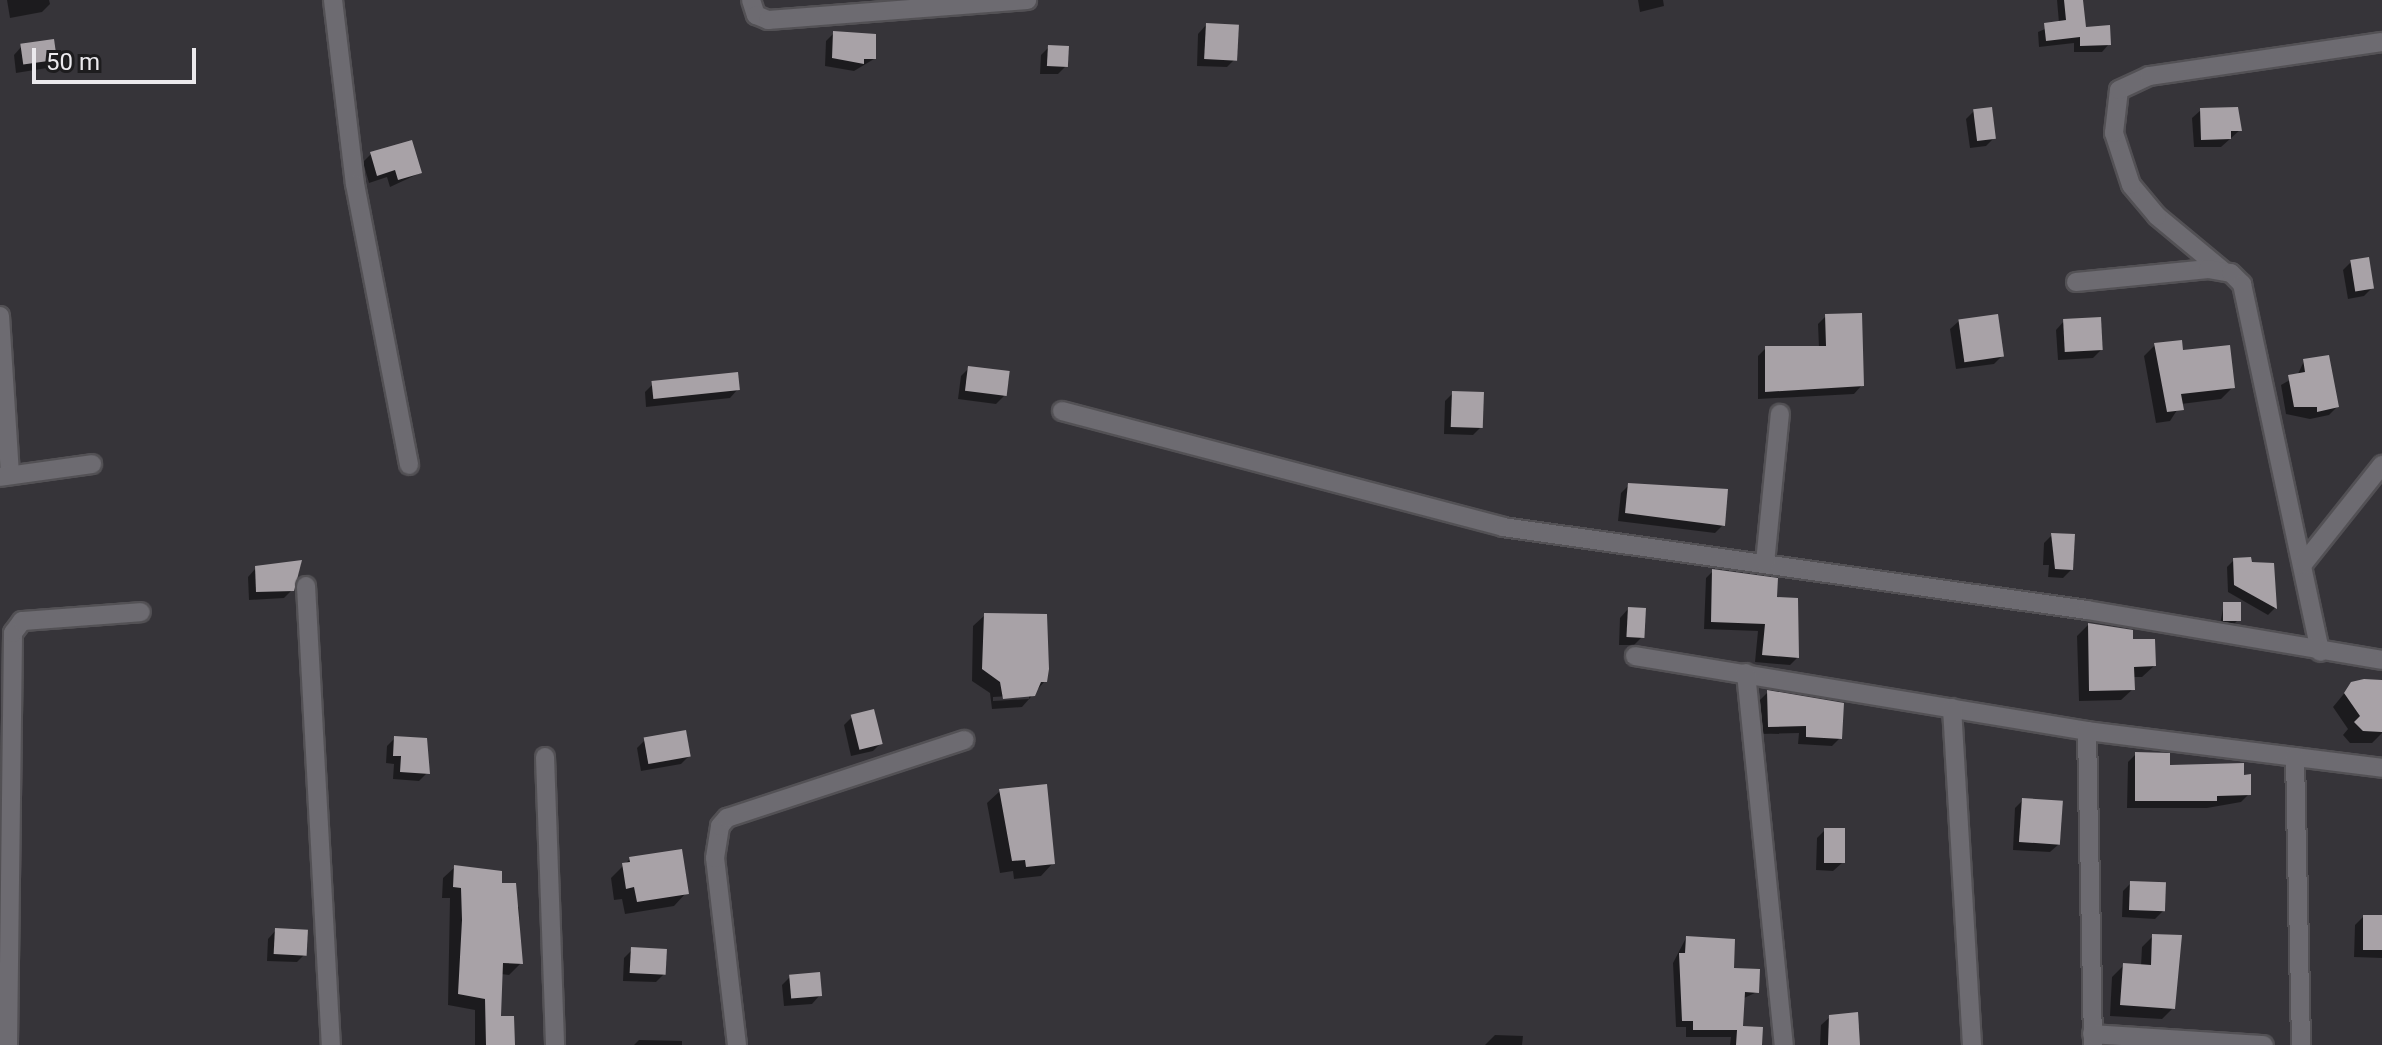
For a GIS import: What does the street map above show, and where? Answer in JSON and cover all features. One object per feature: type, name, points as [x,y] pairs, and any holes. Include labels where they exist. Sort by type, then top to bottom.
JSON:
[{"type":"street","points":[[333,0],[355,184],[409,465]]},
{"type":"street","points":[[751,0],[756,15],[768,20],[1027,0]]},
{"type":"street","points":[[2320,652],[2248,299],[2237,278],[2222,270],[2157,216],[2131,185],[2114,133],[2119,90],[2149,76],[2382,42]]},
{"type":"street","points":[[2076,282],[2222,270]]},
{"type":"street","points":[[0,316],[5,476],[92,464]]},
{"type":"street","points":[[1062,411],[1503,527],[2087,610],[2320,652],[2382,660]]},
{"type":"street","points":[[1765,563],[1780,414]]},
{"type":"street","points":[[2303,564],[2382,465]]},
{"type":"street","points":[[306,586],[331,1045]]},
{"type":"street","points":[[8,1045],[13,633],[22,621],[141,612]]},
{"type":"street","points":[[1635,656],[2087,731],[2382,768]]},
{"type":"street","points":[[1746,673],[1784,1045]]},
{"type":"street","points":[[1952,708],[1972,1045]]},
{"type":"street","points":[[2087,731],[2092,1039],[2264,1045]]},
{"type":"street","points":[[737,1045],[715,858],[720,826],[727,818],[964,740]]},
{"type":"street","points":[[545,757],[555,1045]]},
{"type":"street","points":[[2295,757],[2301,1045]]},
{"type":"building","points":[[2064,0],[2083,0],[2086,27],[2110,25],[2111,45],[2080,46],[2080,37],[2046,41],[2044,23],[2066,20]]},
{"type":"building","points":[[1206,23],[1239,25],[1237,61],[1204,59]]},
{"type":"building","points":[[833,31],[876,34],[876,59],[864,59],[864,64],[832,58]]},
{"type":"building","points":[[54,39],[57,60],[23,65],[20,44]]},
{"type":"building","points":[[1048,45],[1069,46],[1068,67],[1047,66]]},
{"type":"building","points":[[1992,107],[1996,139],[1977,141],[1973,109]]},
{"type":"building","points":[[2238,107],[2242,131],[2231,131],[2231,139],[2201,140],[2200,108]]},
{"type":"building","points":[[412,140],[422,173],[398,180],[395,170],[377,176],[370,152]]},
{"type":"building","points":[[2369,257],[2374,289],[2355,292],[2350,260]]},
{"type":"building","points":[[1862,313],[1864,386],[1765,392],[1765,346],[1826,346],[1825,314]]},
{"type":"building","points":[[1998,314],[2004,357],[1964,362],[1958,320]]},
{"type":"building","points":[[2101,317],[2103,350],[2065,352],[2063,319]]},
{"type":"building","points":[[2182,340],[2183,350],[2230,345],[2235,388],[2181,394],[2184,410],[2167,412],[2154,343]]},
{"type":"building","points":[[2329,355],[2339,407],[2317,412],[2317,407],[2294,407],[2288,375],[2305,372],[2303,359]]},
{"type":"building","points":[[968,366],[1010,371],[1007,396],[965,391]]},
{"type":"building","points":[[738,372],[740,390],[653,399],[651,381]]},
{"type":"building","points":[[1452,391],[1484,392],[1483,428],[1451,427]]},
{"type":"building","points":[[1628,483],[1728,489],[1725,526],[1625,513]]},
{"type":"building","points":[[2051,533],[2075,534],[2073,570],[2055,569]]},
{"type":"building","points":[[2251,557],[2252,562],[2274,563],[2277,609],[2234,585],[2233,558]]},
{"type":"building","points":[[302,560],[294,591],[256,592],[255,566]]},
{"type":"building","points":[[1712,569],[1778,578],[1777,597],[1798,598],[1799,658],[1762,655],[1765,624],[1711,622]]},
{"type":"building","points":[[2223,602],[2241,602],[2241,621],[2223,621]]},
{"type":"building","points":[[1628,607],[1646,608],[1644,638],[1626,637]]},
{"type":"building","points":[[984,613],[1047,614],[1049,669],[1047,682],[1041,682],[1035,696],[1003,699],[1000,682],[982,669]]},
{"type":"building","points":[[2088,623],[2133,630],[2133,639],[2155,639],[2156,666],[2134,667],[2135,690],[2089,691]]},
{"type":"building","points":[[2382,680],[2382,732],[2363,731],[2354,722],[2360,716],[2344,693],[2351,682]]},
{"type":"building","points":[[1767,690],[1844,703],[1842,739],[1806,737],[1806,726],[1768,727]]},
{"type":"building","points":[[874,709],[883,744],[859,750],[851,715]]},
{"type":"building","points":[[686,730],[691,757],[648,764],[644,737]]},
{"type":"building","points":[[394,736],[427,738],[430,774],[400,772],[401,756],[393,756]]},
{"type":"building","points":[[2135,752],[2170,753],[2170,765],[2244,763],[2244,775],[2251,774],[2251,795],[2217,796],[2217,801],[2135,801]]},
{"type":"building","points":[[1047,784],[1055,864],[1026,867],[1025,860],[1012,861],[999,789]]},
{"type":"building","points":[[2022,798],[2063,801],[2060,845],[2019,842]]},
{"type":"building","points":[[1824,828],[1845,828],[1845,863],[1824,863]]},
{"type":"building","points":[[682,849],[689,894],[637,902],[634,887],[626,889],[622,863],[630,862],[629,857]]},
{"type":"building","points":[[454,865],[502,871],[502,883],[516,883],[523,964],[503,963],[501,1016],[514,1016],[515,1045],[486,1045],[485,999],[458,994],[462,920],[461,888],[453,887]]},
{"type":"building","points":[[2130,881],[2166,882],[2165,911],[2129,910]]},
{"type":"building","points":[[2363,915],[2382,915],[2382,950],[2363,950]]},
{"type":"building","points":[[275,928],[308,930],[307,956],[274,954]]},
{"type":"building","points":[[2152,934],[2182,935],[2175,1009],[2120,1005],[2123,963],[2151,965]]},
{"type":"building","points":[[1686,936],[1735,939],[1734,968],[1760,969],[1759,993],[1745,992],[1743,1026],[1763,1027],[1762,1045],[1736,1045],[1737,1030],[1693,1030],[1693,1021],[1682,1021],[1679,953],[1685,953]]},
{"type":"building","points":[[631,947],[667,949],[666,975],[630,973]]},
{"type":"building","points":[[820,972],[822,996],[791,999],[789,975]]},
{"type":"building","points":[[1858,1012],[1860,1045],[1828,1045],[1829,1015]]}]
